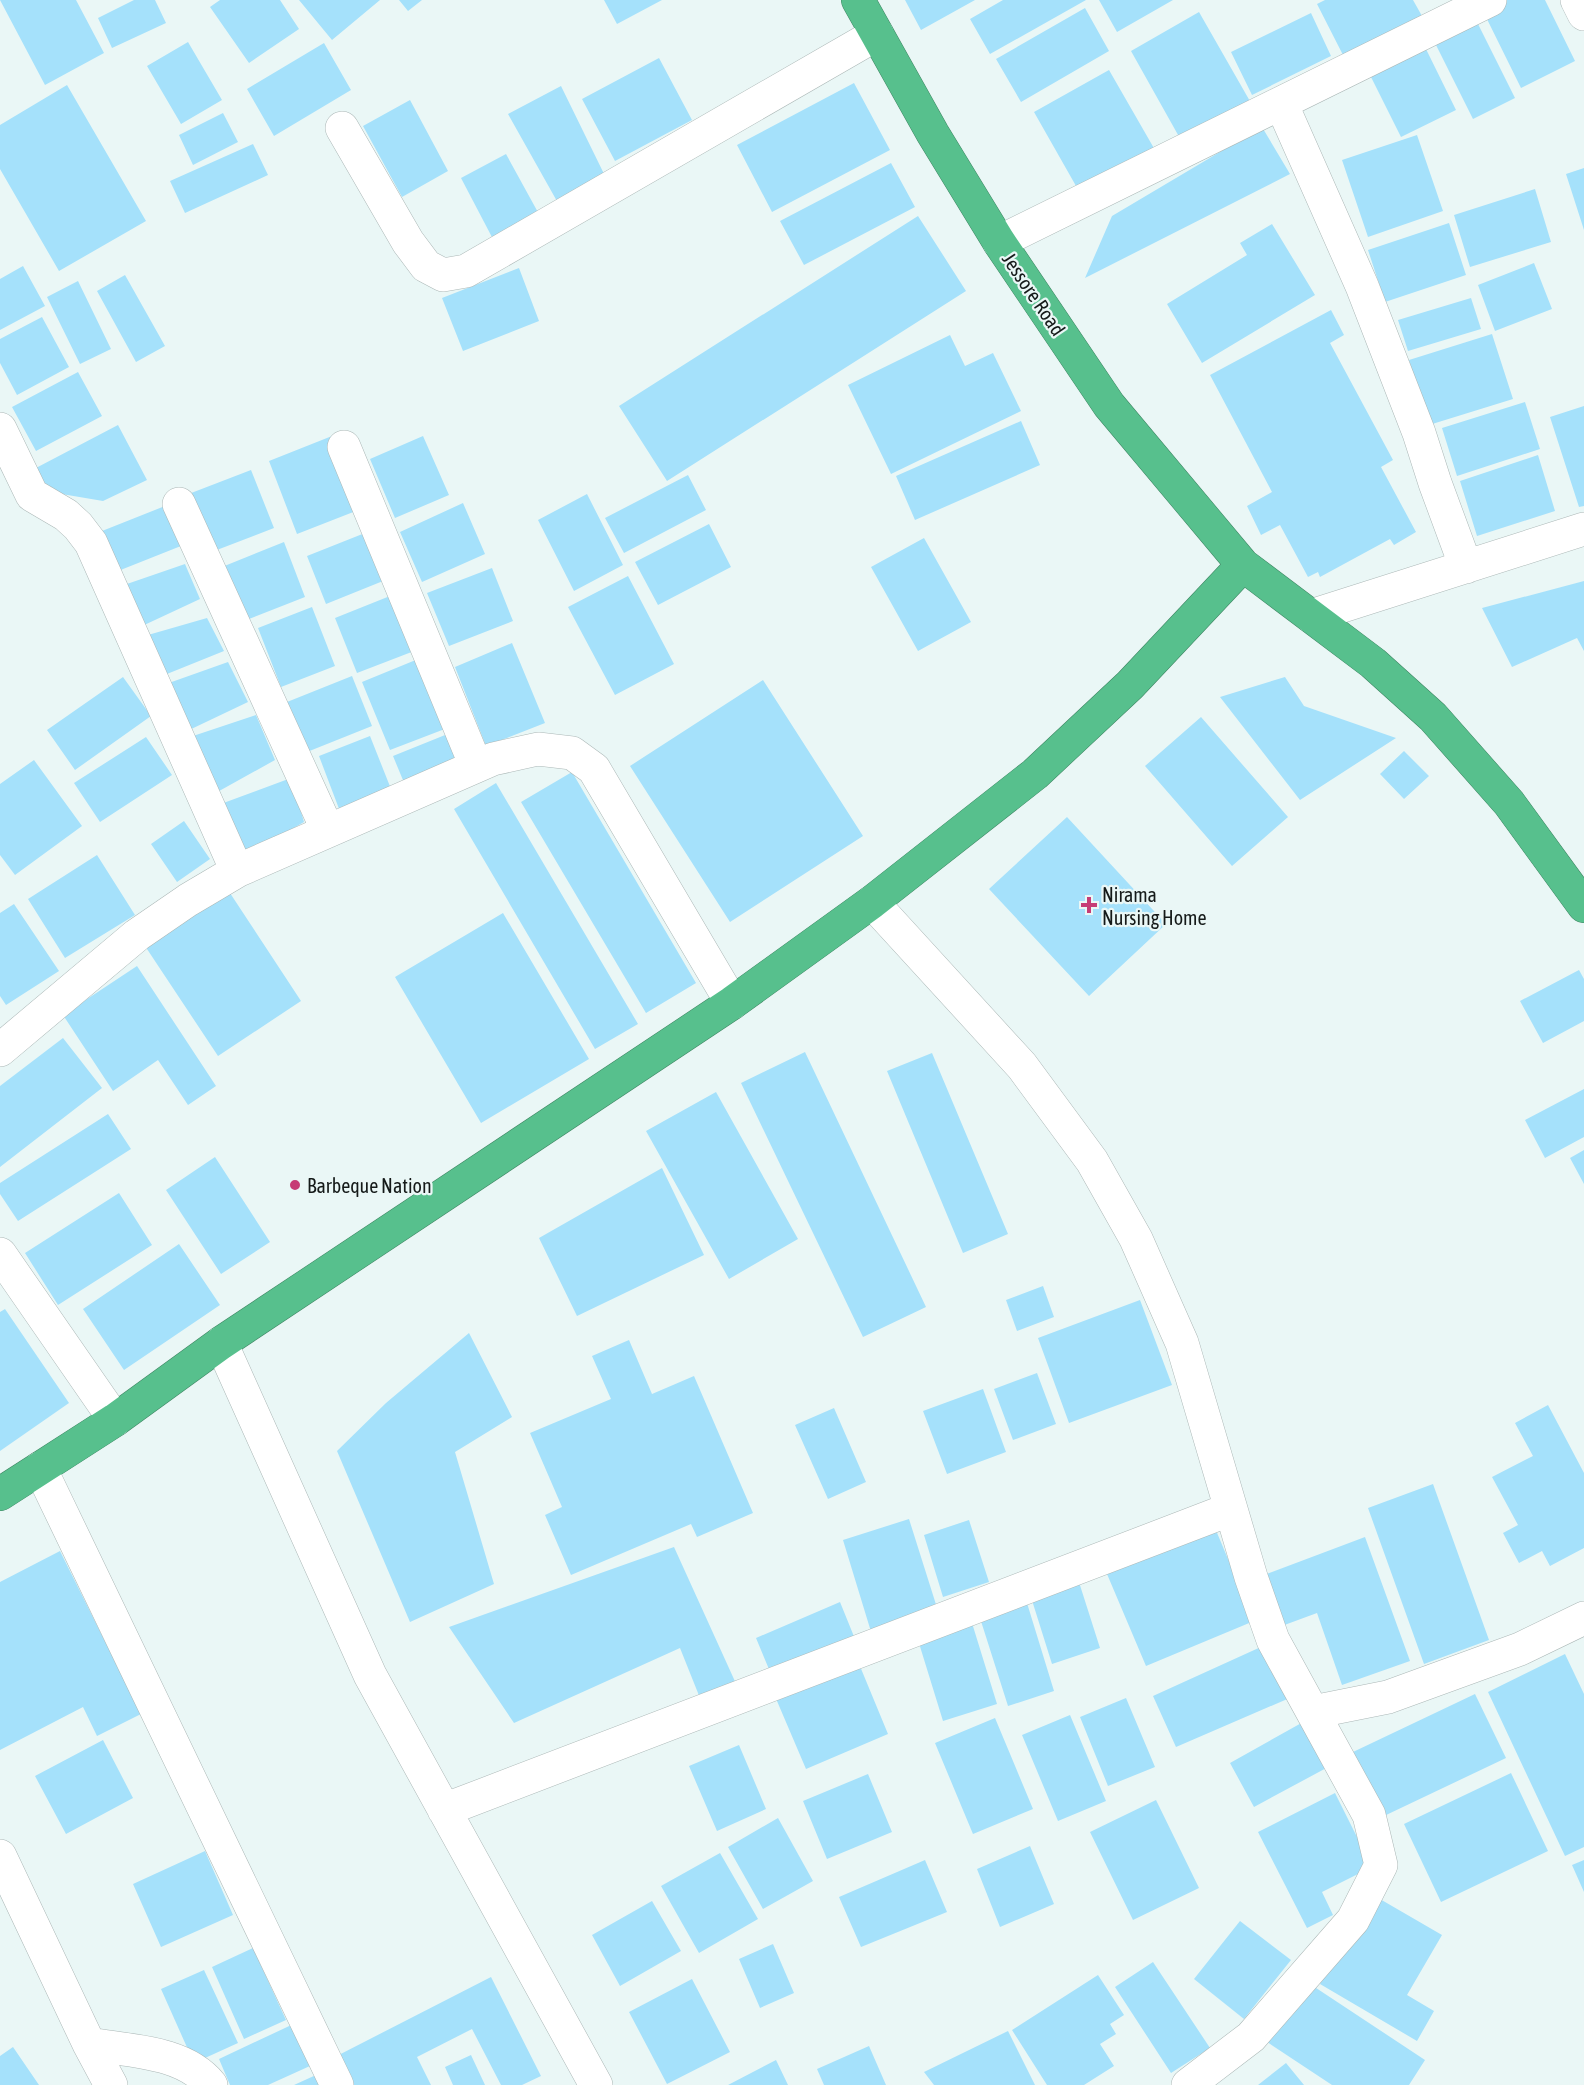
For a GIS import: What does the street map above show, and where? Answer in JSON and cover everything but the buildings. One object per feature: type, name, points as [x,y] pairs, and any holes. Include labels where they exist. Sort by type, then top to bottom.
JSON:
[{"type":"highway","name":"Jessore Road","points":[[858,0],[933,134],[999,242],[1109,405],[1243,565],[1373,663],[1433,717],[1509,803],[1584,906]]},
{"type":"highway","points":[[0,1494],[115,1420],[221,1343],[732,1003],[872,902],[1035,774],[1130,685],[1243,565]]},
{"type":"street","points":[[999,242],[1490,0]]},
{"type":"street","points":[[1577,0],[1584,14]]},
{"type":"street","points":[[342,128],[408,242],[426,266],[443,274],[466,271],[877,33]]},
{"type":"street","points":[[1281,103],[1362,286],[1419,433],[1466,567]]},
{"type":"street","points":[[0,429],[32,495],[66,515],[78,526],[90,543],[237,872]]},
{"type":"street","points":[[344,447],[476,766]]},
{"type":"street","points":[[178,504],[328,831]]},
{"type":"street","points":[[1311,616],[1584,529]]},
{"type":"street","points":[[0,1050],[137,935],[188,900],[237,872],[493,759],[538,749],[572,753],[594,769],[732,1003]]},
{"type":"street","points":[[872,902],[1022,1066],[1092,1161],[1136,1239],[1182,1343],[1251,1576],[1273,1640],[1369,1815],[1381,1865],[1353,1920],[1251,2037],[1199,2082]]},
{"type":"street","points":[[0,1254],[115,1420]]},
{"type":"street","points":[[221,1343],[370,1675],[596,2085]]},
{"type":"street","points":[[40,1468],[338,2085]]},
{"type":"street","points":[[444,1809],[1231,1509]]},
{"type":"street","points":[[1313,1712],[1388,1696],[1520,1649],[1584,1618]]},
{"type":"street","points":[[0,1856],[89,2044],[111,2085]]},
{"type":"street","points":[[89,2044],[164,2056],[202,2074],[211,2085]]},
{"type":"place","name":"Nirama Nursing Home","points":[[1089,905]]},
{"type":"place","name":"Barbeque Nation","points":[[295,1185]]}]
